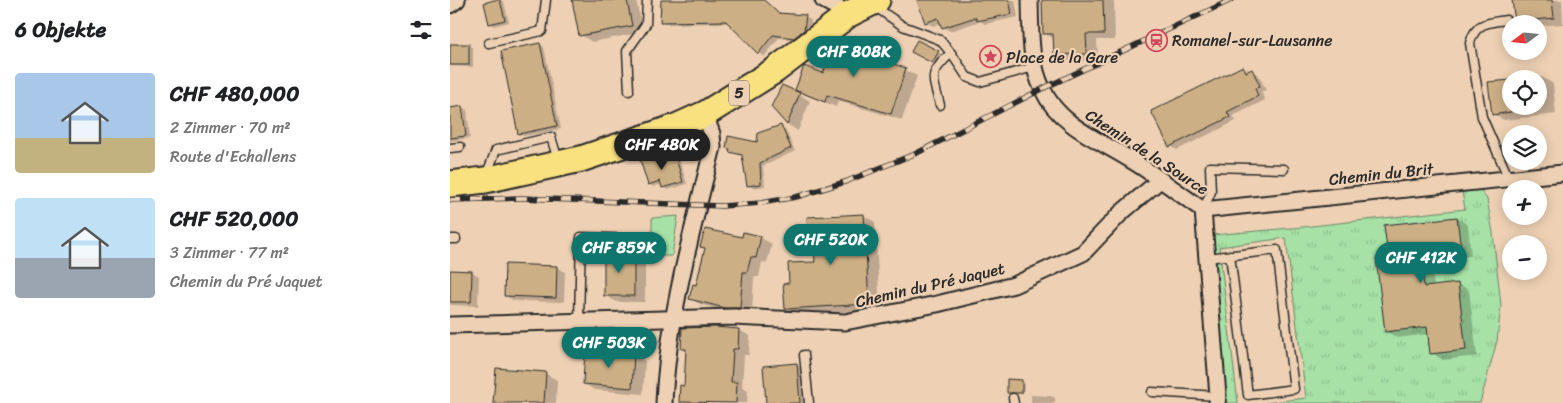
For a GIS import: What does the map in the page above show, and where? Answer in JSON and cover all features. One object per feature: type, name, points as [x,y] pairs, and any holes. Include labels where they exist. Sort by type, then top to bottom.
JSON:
[{"type":"main road","name":"5","points":[[450,184],[485,180],[580,159],[676,127],[705,114],[774,72],[865,6]]},
{"type":"street","points":[[450,5],[457,0]]},
{"type":"street","points":[[823,0],[865,6]]},
{"type":"street","points":[[1030,0],[1034,67]]},
{"type":"street","name":"Chemin de la Source","points":[[1034,67],[1046,97],[1057,111],[1080,131],[1134,162],[1203,210],[1217,400]]},
{"type":"street","points":[[664,403],[665,374],[672,318],[713,147],[712,134],[705,114]]},
{"type":"street","name":"Chemin du Brit","points":[[1203,210],[1563,173]]},
{"type":"street","name":"Chemin du Pré Jaquet","points":[[450,325],[734,317],[846,322],[937,304],[1014,285],[1083,253],[1121,213],[1160,180]]},
{"type":"lane","points":[[489,43],[542,31],[546,0]]},
{"type":"lane","points":[[629,92],[627,51],[646,24],[647,0]]},
{"type":"lane","points":[[865,6],[903,26],[940,40],[951,52],[967,77],[980,82],[1034,67]]},
{"type":"lane","points":[[1502,21],[1483,24],[1473,33],[1470,44],[1482,117],[1509,179]]},
{"type":"lane","points":[[940,105],[933,78],[935,68],[951,52]]},
{"type":"lane","points":[[450,148],[460,147]]},
{"type":"lane","points":[[1203,210],[1211,192],[1210,168],[1284,169]]},
{"type":"lane","points":[[579,321],[581,237],[636,239]]},
{"type":"lane","points":[[1207,258],[1230,255],[1277,250],[1294,389],[1248,395],[1230,255]]},
{"type":"lane","points":[[804,355],[808,403]]},
{"type":"lane","name":"Chemin de la Source","points":[[1152,392],[1217,400]]},
{"type":"green space","points":[[1479,189],[1487,199],[1501,305],[1497,341],[1480,403],[1265,403],[1306,398],[1286,238],[1219,247],[1238,403],[1220,403],[1201,236],[1465,209],[1462,192]]},
{"type":"green space","points":[[678,216],[672,256],[652,256],[652,218]]},
{"type":"building","points":[[500,0],[505,20],[489,24],[484,3]]},
{"type":"building","points":[[572,0],[627,0],[632,26],[579,36]]},
{"type":"building","points":[[661,0],[764,0],[778,13],[806,15],[804,30],[794,38],[773,35],[758,54],[726,21],[660,22]]},
{"type":"building","points":[[917,0],[1009,0],[1012,14],[977,21],[976,17],[942,28],[938,18],[925,23]]},
{"type":"building","points":[[1042,0],[1103,0],[1104,34],[1086,34],[1087,54],[1054,55],[1053,34],[1043,34]]},
{"type":"building","points":[[1512,0],[1552,0],[1554,18],[1548,19],[1548,15],[1514,15]]},
{"type":"building","points":[[839,39],[874,50],[871,57],[906,68],[891,114],[827,95],[825,102],[795,90],[804,66],[823,73],[835,43]]},
{"type":"building","points":[[917,40],[939,51],[932,63],[911,52]]},
{"type":"building","points":[[540,43],[557,126],[518,134],[501,51]]},
{"type":"building","points":[[450,44],[469,44],[469,65],[450,65]]},
{"type":"building","points":[[1243,66],[1246,72],[1252,69],[1260,86],[1255,88],[1258,96],[1227,112],[1230,117],[1169,147],[1151,111]]},
{"type":"building","points":[[1502,81],[1502,113],[1492,115],[1488,82]]},
{"type":"building","points":[[782,85],[800,93],[787,125],[771,107]]},
{"type":"building","points":[[462,106],[466,136],[450,138],[450,108]]},
{"type":"building","points":[[781,125],[791,148],[760,163],[761,184],[747,186],[742,155],[729,152],[730,149],[726,148],[728,136],[757,142],[758,133]]},
{"type":"building","points":[[659,154],[660,160],[675,155],[683,182],[662,188],[660,181],[648,185],[640,160]]},
{"type":"building","points":[[864,214],[869,304],[785,309],[783,284],[789,283],[788,263],[815,262],[813,235],[808,235],[807,217]]},
{"type":"building","points":[[1457,217],[1461,250],[1420,254],[1424,287],[1458,283],[1466,350],[1430,354],[1427,327],[1385,332],[1376,258],[1388,256],[1384,225]]},
{"type":"building","points":[[705,229],[742,237],[743,232],[761,236],[756,258],[751,257],[747,272],[743,272],[740,308],[725,308],[689,299],[693,284],[696,285],[705,248],[700,247]]},
{"type":"building","points":[[604,253],[634,253],[634,296],[604,296]]},
{"type":"building","points":[[505,264],[557,266],[556,298],[504,296]]},
{"type":"building","points":[[450,270],[472,271],[471,302],[450,302]]},
{"type":"building","points":[[715,327],[739,329],[738,349],[733,349],[731,382],[737,382],[736,403],[679,402],[680,385],[684,386],[686,349],[681,349],[682,328]]},
{"type":"building","points":[[585,350],[634,353],[632,388],[583,384]]},
{"type":"building","points":[[797,363],[800,403],[766,403],[763,366]]},
{"type":"building","points":[[496,368],[546,372],[544,403],[493,403]]},
{"type":"building","points":[[1007,379],[1022,380],[1022,393],[1007,393]]},
{"type":"railway","points":[[450,200],[521,198],[722,206],[761,203],[796,197],[845,182],[917,153],[1042,89],[1231,0]]},
{"type":"place","name":"Romanel-sur-Lausanne","points":[[1156,40]]},
{"type":"place","name":"Place de la Gare","points":[[990,57]]}]
